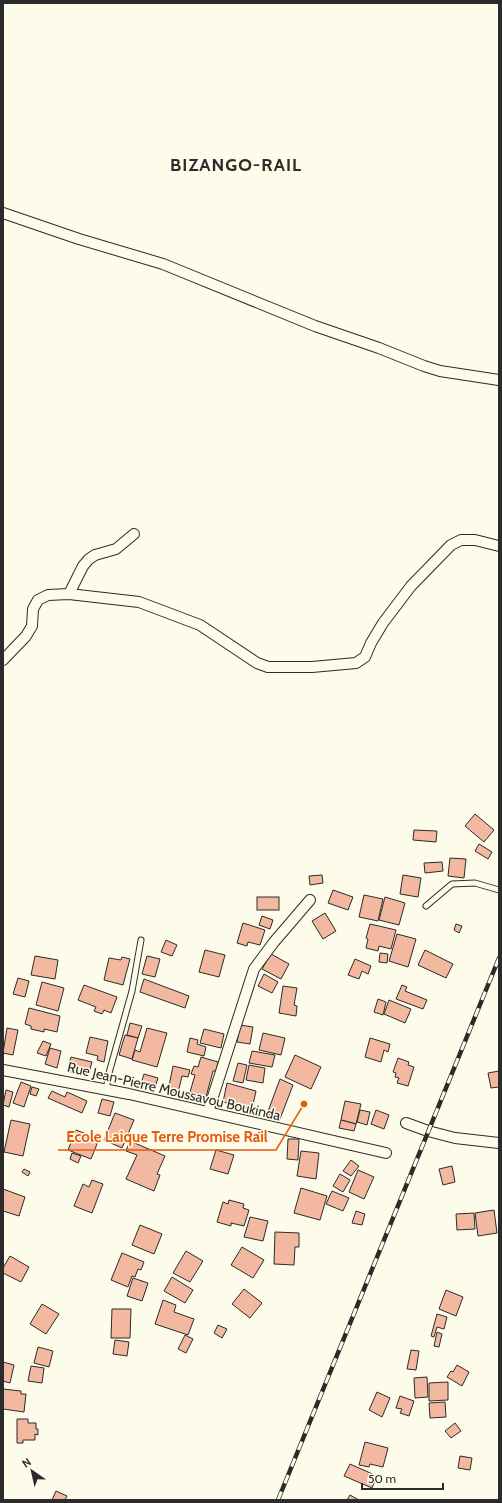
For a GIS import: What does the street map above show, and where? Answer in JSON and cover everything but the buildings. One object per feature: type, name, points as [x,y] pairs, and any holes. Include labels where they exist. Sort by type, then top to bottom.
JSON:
[{"type":"street","points":[[3,213],[79,239],[163,264],[316,326],[379,348],[424,366],[440,371],[499,380]]},
{"type":"street","points":[[69,594],[83,566],[89,559],[95,555],[116,548],[134,534]]},
{"type":"street","points":[[3,660],[26,636],[32,626],[33,609],[38,600],[48,595],[69,594],[133,601],[145,604],[200,625],[257,663],[268,667],[312,667],[356,663],[365,657],[371,643],[383,623],[410,586],[452,545],[461,540],[475,540],[499,546]]},
{"type":"street","points":[[208,1112],[254,969],[274,942],[310,900]]},
{"type":"street","name":"Rue Jean-Pierre Moussavou Boukinda","points":[[3,1070],[208,1112],[386,1153]]},
{"type":"street","points":[[406,1123],[428,1131],[455,1138],[499,1143]]},
{"type":"lane","points":[[426,906],[452,884],[475,883],[499,890]]},
{"type":"lane","points":[[106,1090],[109,1073],[132,991],[141,940]]},
{"type":"railway","points":[[278,1500],[499,958]]},
{"type":"place","name":"Ecole Laique Terre Promise Rail","points":[[304,1104]]},
{"type":"district","name":"BIZANGO-RAIL","points":[[236,165]]}]
